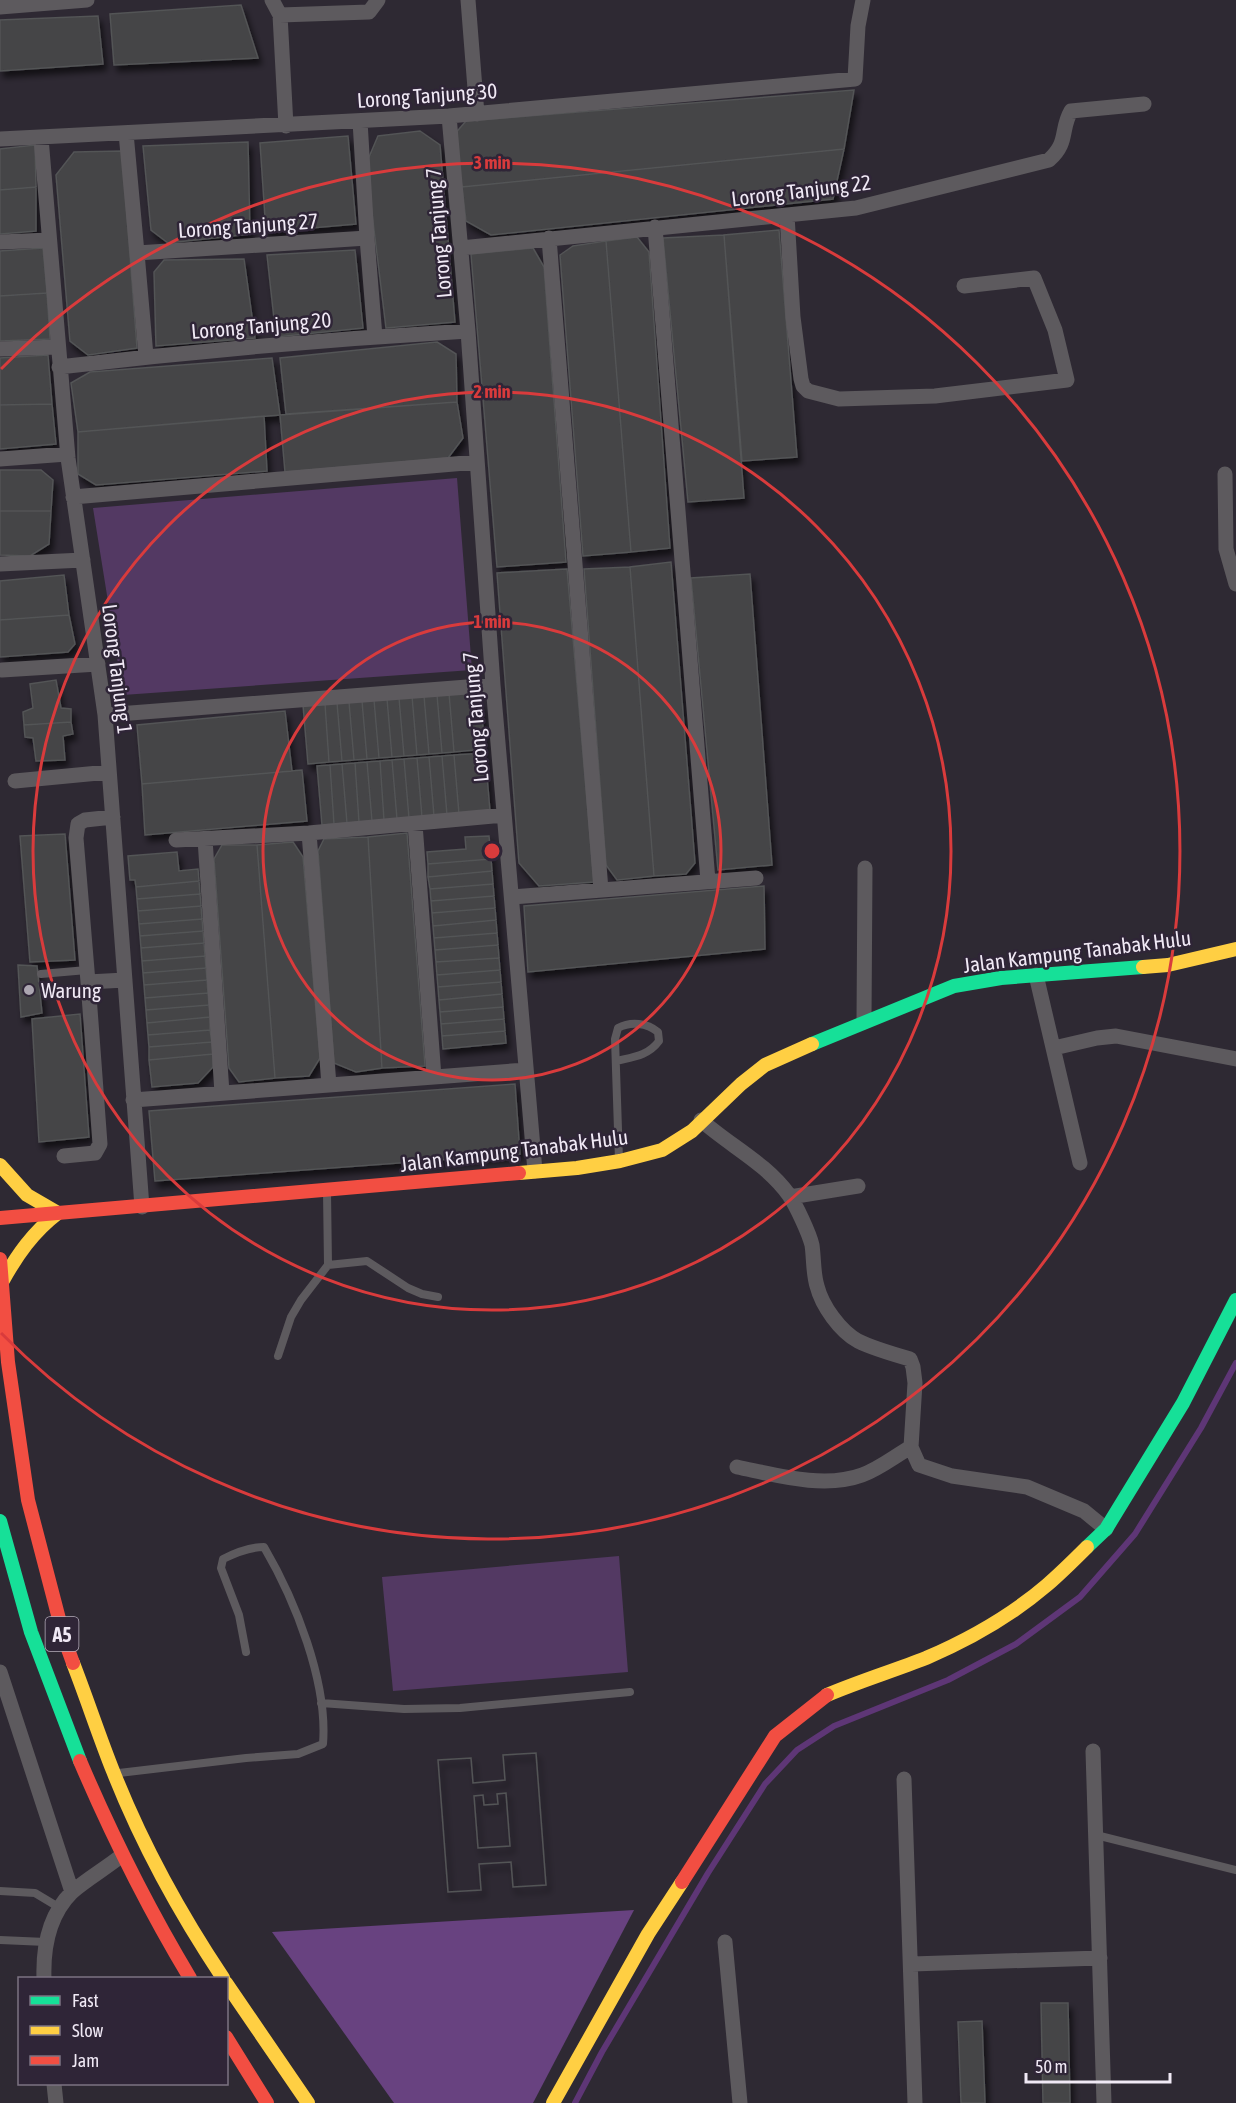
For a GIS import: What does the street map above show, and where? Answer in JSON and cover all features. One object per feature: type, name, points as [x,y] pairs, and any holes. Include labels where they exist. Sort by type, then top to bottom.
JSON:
[{"type":"main road","name":"Jalan Kampung Tanabak Hulu","points":[[0,1218],[535,1172],[620,1161],[662,1150],[692,1131],[746,1079],[765,1065],[954,986],[1001,978],[1168,965],[1236,949]]},
{"type":"main road","points":[[0,1165],[27,1195],[58,1213],[39,1227],[25,1242],[2,1282]]},
{"type":"main road","name":"A5","points":[[0,1259],[8,1362],[28,1500],[64,1638],[114,1773],[155,1861],[207,1954],[223,1977]]},
{"type":"main road","points":[[554,2103],[648,1934],[775,1736],[824,1696],[925,1658],[959,1642],[1008,1614],[1046,1586],[1106,1529],[1183,1403],[1236,1300]]},
{"type":"main road","name":"A5","points":[[0,1521],[36,1646],[121,1856],[189,1977]]},
{"type":"main road","points":[[228,1986],[308,2103]]},
{"type":"main road","points":[[228,2040],[267,2103]]},
{"type":"street","points":[[0,8],[24,2],[87,0]]},
{"type":"street","points":[[272,0],[280,15],[286,126]]},
{"type":"street","points":[[280,15],[369,12],[378,0]]},
{"type":"street","points":[[468,0],[477,114]]},
{"type":"street","name":"Lorong Tanjung 30","points":[[0,139],[449,116],[855,79],[858,26],[863,0]]},
{"type":"street","name":"Lorong Tanjung 22","points":[[461,248],[853,208],[1049,160],[1059,151],[1064,140],[1067,118],[1071,111],[1144,104]]},
{"type":"street","name":"Lorong Tanjung 7","points":[[449,116],[468,331],[493,685],[535,1172]]},
{"type":"street","points":[[360,121],[366,238],[375,337]]},
{"type":"street","points":[[126,133],[146,356]]},
{"type":"street","name":"Lorong Tanjung 1","points":[[41,138],[67,454],[105,715],[142,1207]]},
{"type":"street","points":[[787,215],[793,317],[801,379],[808,391],[833,398],[935,396],[1067,380],[1055,330],[1034,278],[964,286]]},
{"type":"street","points":[[655,227],[708,881]]},
{"type":"street","name":"Lorong Tanjung 27","points":[[137,253],[366,238]]},
{"type":"street","points":[[549,238],[601,890]]},
{"type":"street","points":[[0,243],[49,240]]},
{"type":"street","name":"Lorong Tanjung 20","points":[[59,367],[146,356],[468,331]]},
{"type":"street","points":[[0,349],[57,347]]},
{"type":"street","points":[[0,459],[67,454]]},
{"type":"street","points":[[74,497],[477,462]]},
{"type":"street","points":[[1225,474],[1226,549],[1236,584]]},
{"type":"street","points":[[0,564],[82,560]]},
{"type":"street","points":[[2,670],[98,664]]},
{"type":"street","points":[[105,715],[493,685]]},
{"type":"street","points":[[15,781],[109,772]]},
{"type":"street","points":[[176,840],[309,833],[504,815]]},
{"type":"street","points":[[64,1156],[94,1152],[100,1144],[76,838],[78,824],[85,820],[113,817]]},
{"type":"street","points":[[415,824],[434,1077]]},
{"type":"street","points":[[309,833],[329,1085]]},
{"type":"street","points":[[205,839],[222,1094]]},
{"type":"street","points":[[864,1022],[865,868]]},
{"type":"street","points":[[512,897],[756,878]]},
{"type":"street","points":[[1036,975],[1080,1163]]},
{"type":"street","points":[[87,976],[125,980]]},
{"type":"street","points":[[1054,1048],[1116,1036],[1236,1059]]},
{"type":"street","points":[[133,1100],[526,1070]]},
{"type":"street","points":[[701,1120],[721,1138],[741,1150],[774,1177],[790,1197],[811,1242],[817,1287],[825,1306],[841,1327],[856,1340],[910,1359],[914,1367],[915,1383],[910,1447],[919,1465],[952,1476],[1027,1487],[1084,1511],[1106,1529]]},
{"type":"street","points":[[790,1197],[858,1186]]},
{"type":"street","points":[[737,1467],[792,1477],[842,1481],[864,1474],[910,1447]]},
{"type":"street","points":[[0,1672],[72,1892]]},
{"type":"street","points":[[1094,1751],[1104,2103]]},
{"type":"street","points":[[904,1779],[915,2103]]},
{"type":"street","points":[[44,1977],[48,1932],[60,1908],[72,1892],[121,1856]]},
{"type":"street","points":[[725,1941],[740,2103]]},
{"type":"street","points":[[912,1965],[1100,1958]]},
{"type":"street","points":[[54,2085],[56,2103]]},
{"type":"lane","points":[[41,974],[87,976]]},
{"type":"lane","points":[[616,1061],[643,1055],[654,1048],[659,1041],[658,1032],[651,1027],[635,1023],[625,1024],[618,1028],[615,1039],[620,1161]]},
{"type":"lane","points":[[278,1356],[291,1317],[328,1265],[327,1191]]},
{"type":"lane","points":[[328,1265],[367,1262],[408,1288],[438,1297]]},
{"type":"lane","points":[[114,1773],[298,1754],[323,1744],[324,1725],[321,1703],[305,1634],[288,1592],[264,1547],[256,1547],[223,1559],[221,1568],[239,1615],[246,1652]]},
{"type":"lane","points":[[321,1703],[404,1709],[460,1708],[630,1692]]},
{"type":"lane","points":[[1096,1835],[1236,1870]]},
{"type":"lane","points":[[0,1891],[35,1893],[60,1908]]},
{"type":"lane","points":[[0,1940],[46,1942]]},
{"type":"shaded area","points":[[457,478],[472,670],[123,695],[93,508]]},
{"type":"shaded area","points":[[619,1556],[628,1672],[393,1691],[382,1577]]},
{"type":"shaded area","points":[[634,1910],[533,2103],[394,2103],[272,1932]]},
{"type":"building","points":[[241,5],[258,58],[114,65],[110,14]]},
{"type":"building","points":[[98,16],[103,64],[0,71],[0,20]]},
{"type":"building","points":[[854,90],[844,149],[462,187],[453,136],[466,121]]},
{"type":"building","points":[[420,131],[440,145],[455,322],[386,328],[366,164],[378,136]]},
{"type":"building","points":[[348,136],[356,224],[266,232],[260,143]]},
{"type":"building","points":[[248,142],[250,234],[168,243],[151,230],[143,146]]},
{"type":"building","points":[[35,145],[36,187],[0,190],[0,149]]},
{"type":"building","points":[[844,149],[833,199],[491,235],[466,221],[462,187]]},
{"type":"building","points":[[122,151],[137,348],[88,355],[70,341],[56,175],[74,152]]},
{"type":"building","points":[[36,187],[36,231],[0,234],[0,190]]},
{"type":"building","points":[[779,230],[797,457],[742,461],[724,235]]},
{"type":"building","points":[[724,235],[744,498],[688,502],[663,238]]},
{"type":"building","points":[[637,237],[649,252],[670,548],[631,552],[606,241]]},
{"type":"building","points":[[606,241],[631,552],[583,556],[560,255],[573,246]]},
{"type":"building","points":[[43,248],[47,293],[0,296],[0,251]]},
{"type":"building","points":[[533,248],[544,267],[566,562],[497,567],[471,254]]},
{"type":"building","points":[[355,250],[363,328],[276,337],[267,255]]},
{"type":"building","points":[[244,259],[255,338],[156,346],[154,272],[164,260]]},
{"type":"building","points":[[47,293],[50,339],[0,341],[0,296]]},
{"type":"building","points":[[437,342],[456,354],[457,402],[286,414],[280,358]]},
{"type":"building","points":[[48,355],[52,404],[0,405],[0,358]]},
{"type":"building","points":[[272,358],[280,415],[78,432],[71,383],[90,372]]},
{"type":"building","points":[[457,402],[463,438],[448,458],[285,472],[280,415]]},
{"type":"building","points":[[52,404],[56,444],[0,449],[0,405]]},
{"type":"building","points":[[264,416],[267,471],[96,485],[78,474],[78,432]]},
{"type":"building","points":[[0,470],[41,470],[53,480],[51,511],[0,511]]},
{"type":"building","points":[[0,511],[51,511],[49,544],[30,556],[0,555]]},
{"type":"building","points":[[671,562],[695,863],[686,874],[654,876],[630,567]]},
{"type":"building","points":[[630,567],[654,876],[617,880],[606,865],[584,569]]},
{"type":"building","points":[[567,569],[594,882],[539,886],[519,863],[497,573]]},
{"type":"building","points":[[750,574],[772,865],[718,870],[691,578]]},
{"type":"building","points":[[64,575],[69,615],[0,620],[0,581]]},
{"type":"building","points":[[69,615],[75,644],[68,652],[0,657],[0,620]]},
{"type":"building","points":[[56,680],[61,708],[71,709],[71,722],[24,725],[23,712],[33,708],[30,684]]},
{"type":"building","points":[[461,692],[481,705],[485,749],[454,752],[449,693]]},
{"type":"building","points":[[449,693],[454,752],[442,753],[437,695]]},
{"type":"building","points":[[437,695],[442,753],[429,754],[424,696]]},
{"type":"building","points":[[412,696],[417,755],[404,756],[399,698]]},
{"type":"building","points":[[412,696],[424,696],[429,754],[417,755]]},
{"type":"building","points":[[399,698],[404,756],[392,757],[387,699]]},
{"type":"building","points":[[387,699],[392,757],[379,758],[374,700]]},
{"type":"building","points":[[374,700],[379,758],[367,759],[362,701]]},
{"type":"building","points":[[362,701],[367,759],[354,760],[349,702]]},
{"type":"building","points":[[349,702],[354,760],[342,761],[337,703]]},
{"type":"building","points":[[337,703],[342,761],[329,762],[325,704]]},
{"type":"building","points":[[325,704],[329,762],[308,764],[303,705]]},
{"type":"building","points":[[285,711],[292,771],[142,784],[137,725]]},
{"type":"building","points":[[71,722],[73,734],[63,736],[65,760],[36,761],[33,738],[25,737],[24,725]]},
{"type":"building","points":[[485,753],[490,811],[459,814],[454,755]]},
{"type":"building","points":[[454,755],[459,814],[447,815],[442,756]]},
{"type":"building","points":[[442,756],[447,815],[434,816],[429,757]]},
{"type":"building","points":[[429,757],[434,816],[422,817],[417,758]]},
{"type":"building","points":[[417,758],[422,817],[409,818],[404,759]]},
{"type":"building","points":[[404,759],[409,818],[397,819],[392,760]]},
{"type":"building","points":[[392,760],[397,819],[384,820],[380,761]]},
{"type":"building","points":[[380,761],[384,820],[372,821],[367,762]]},
{"type":"building","points":[[367,762],[372,821],[359,822],[355,763]]},
{"type":"building","points":[[355,763],[359,822],[347,823],[342,764]]},
{"type":"building","points":[[342,764],[347,823],[334,824],[330,765]]},
{"type":"building","points":[[330,765],[334,824],[322,825],[317,766]]},
{"type":"building","points":[[302,770],[307,821],[145,835],[142,784]]},
{"type":"building","points":[[407,833],[425,1066],[382,1068],[368,837]]},
{"type":"building","points":[[65,834],[75,960],[30,962],[20,836]]},
{"type":"building","points":[[489,836],[491,859],[428,864],[427,852],[466,849],[465,837]]},
{"type":"building","points":[[368,837],[382,1068],[356,1072],[334,1063],[318,851],[324,839]]},
{"type":"building","points":[[293,842],[303,857],[320,1058],[309,1076],[275,1078],[257,845]]},
{"type":"building","points":[[222,845],[257,845],[275,1078],[239,1082],[229,1068],[214,859]]},
{"type":"building","points":[[177,852],[179,871],[198,869],[199,881],[136,887],[135,880],[130,880],[128,856]]},
{"type":"building","points":[[491,859],[492,871],[428,877],[428,864]]},
{"type":"building","points":[[492,871],[493,884],[430,889],[428,877]]},
{"type":"building","points":[[199,881],[200,894],[137,899],[136,887]]},
{"type":"building","points":[[493,884],[494,896],[431,901],[430,889]]},
{"type":"building","points":[[764,886],[765,949],[528,972],[524,906]]},
{"type":"building","points":[[200,894],[201,906],[138,911],[137,899]]},
{"type":"building","points":[[494,896],[495,908],[432,913],[431,901]]},
{"type":"building","points":[[201,906],[202,919],[139,924],[138,911]]},
{"type":"building","points":[[495,908],[496,920],[433,926],[432,913]]},
{"type":"building","points":[[202,919],[203,931],[140,936],[139,924]]},
{"type":"building","points":[[496,920],[497,933],[434,938],[433,926]]},
{"type":"building","points":[[203,931],[204,943],[141,948],[140,936]]},
{"type":"building","points":[[497,933],[498,945],[435,950],[434,938]]},
{"type":"building","points":[[204,943],[205,956],[142,961],[141,948]]},
{"type":"building","points":[[498,945],[499,958],[436,962],[435,950]]},
{"type":"building","points":[[205,956],[206,968],[143,973],[142,961]]},
{"type":"building","points":[[499,958],[500,970],[437,975],[436,962]]},
{"type":"building","name":"Warung","points":[[18,965],[37,966],[42,1013],[21,1017]]},
{"type":"building","points":[[206,968],[207,980],[144,985],[143,973]]},
{"type":"building","points":[[500,970],[501,982],[438,987],[437,975]]},
{"type":"building","points":[[207,980],[208,993],[145,998],[144,985]]},
{"type":"building","points":[[501,982],[502,994],[439,1000],[438,987]]},
{"type":"building","points":[[208,993],[209,1005],[146,1010],[145,998]]},
{"type":"building","points":[[502,994],[503,1007],[440,1012],[439,1000]]},
{"type":"building","points":[[209,1005],[210,1017],[147,1023],[146,1010]]},
{"type":"building","points":[[503,1007],[504,1019],[441,1024],[440,1012]]},
{"type":"building","points":[[80,1014],[89,1137],[39,1142],[32,1019]]},
{"type":"building","points":[[210,1017],[210,1030],[148,1035],[147,1023]]},
{"type":"building","points":[[504,1019],[505,1031],[442,1036],[441,1024]]},
{"type":"building","points":[[210,1030],[212,1042],[149,1047],[148,1035]]},
{"type":"building","points":[[505,1031],[506,1043],[443,1049],[442,1036]]},
{"type":"building","points":[[212,1042],[213,1054],[149,1060],[149,1047]]},
{"type":"building","points":[[213,1054],[213,1067],[198,1083],[152,1087],[149,1060]]},
{"type":"building","points":[[515,1084],[520,1154],[155,1181],[149,1111]]},
{"type":"building","points":[[536,1753],[546,1885],[513,1887],[511,1862],[479,1864],[481,1890],[448,1892],[438,1760],[471,1758],[473,1783],[505,1780],[503,1755]],"holes":[[[506,1793],[510,1846],[478,1848],[474,1796],[483,1795],[484,1805],[498,1804],[497,1794]]]},
{"type":"building","points":[[536,1753],[546,1885],[513,1887],[511,1862],[479,1864],[481,1890],[448,1892],[438,1760],[471,1758],[473,1783],[505,1780],[503,1755]]},
{"type":"building","points":[[506,1793],[510,1846],[478,1848],[474,1796],[483,1795],[484,1805],[498,1804],[497,1794]]},
{"type":"building","points":[[1041,2003],[1068,2003],[1070,2103],[1043,2103]]},
{"type":"building","points":[[982,2021],[985,2103],[961,2103],[958,2022]]},
{"type":"waterway","points":[[575,2103],[602,2052],[708,1873],[765,1784],[797,1750],[834,1726],[948,1680],[1016,1644],[1080,1597],[1135,1534],[1201,1428],[1236,1363]]},
{"type":"traffic: fast","points":[[812,1044],[954,986],[1001,978],[1143,967]]},
{"type":"traffic: fast","points":[[1087,1547],[1106,1529],[1183,1403],[1236,1300]]},
{"type":"traffic: fast","points":[[0,1521],[31,1632],[80,1761]]},
{"type":"traffic: slow","points":[[1143,967],[1168,965],[1236,949]]},
{"type":"traffic: slow","points":[[519,1173],[577,1168],[620,1161],[662,1150],[692,1131],[741,1084],[765,1065],[812,1044]]},
{"type":"traffic: slow","points":[[0,1165],[27,1195],[58,1213],[26,1244],[2,1282]]},
{"type":"traffic: slow","points":[[827,1695],[926,1658],[974,1635],[1033,1596],[1087,1547]]},
{"type":"traffic: slow","points":[[73,1663],[108,1758],[136,1824],[177,1904],[222,1977]]},
{"type":"traffic: slow","points":[[553,2103],[648,1934],[682,1882]]},
{"type":"traffic: slow","points":[[228,1986],[308,2103]]},
{"type":"traffic: jam","points":[[0,1218],[519,1173]]},
{"type":"traffic: jam","points":[[0,1259],[8,1362],[28,1500],[64,1638],[73,1663]]},
{"type":"traffic: jam","points":[[682,1882],[775,1736],[827,1695]]},
{"type":"traffic: jam","points":[[80,1761],[131,1871],[189,1977]]},
{"type":"traffic: jam","points":[[228,2040],[267,2103]]},
{"type":"place","name":"Warung","points":[[29,990]]}]
